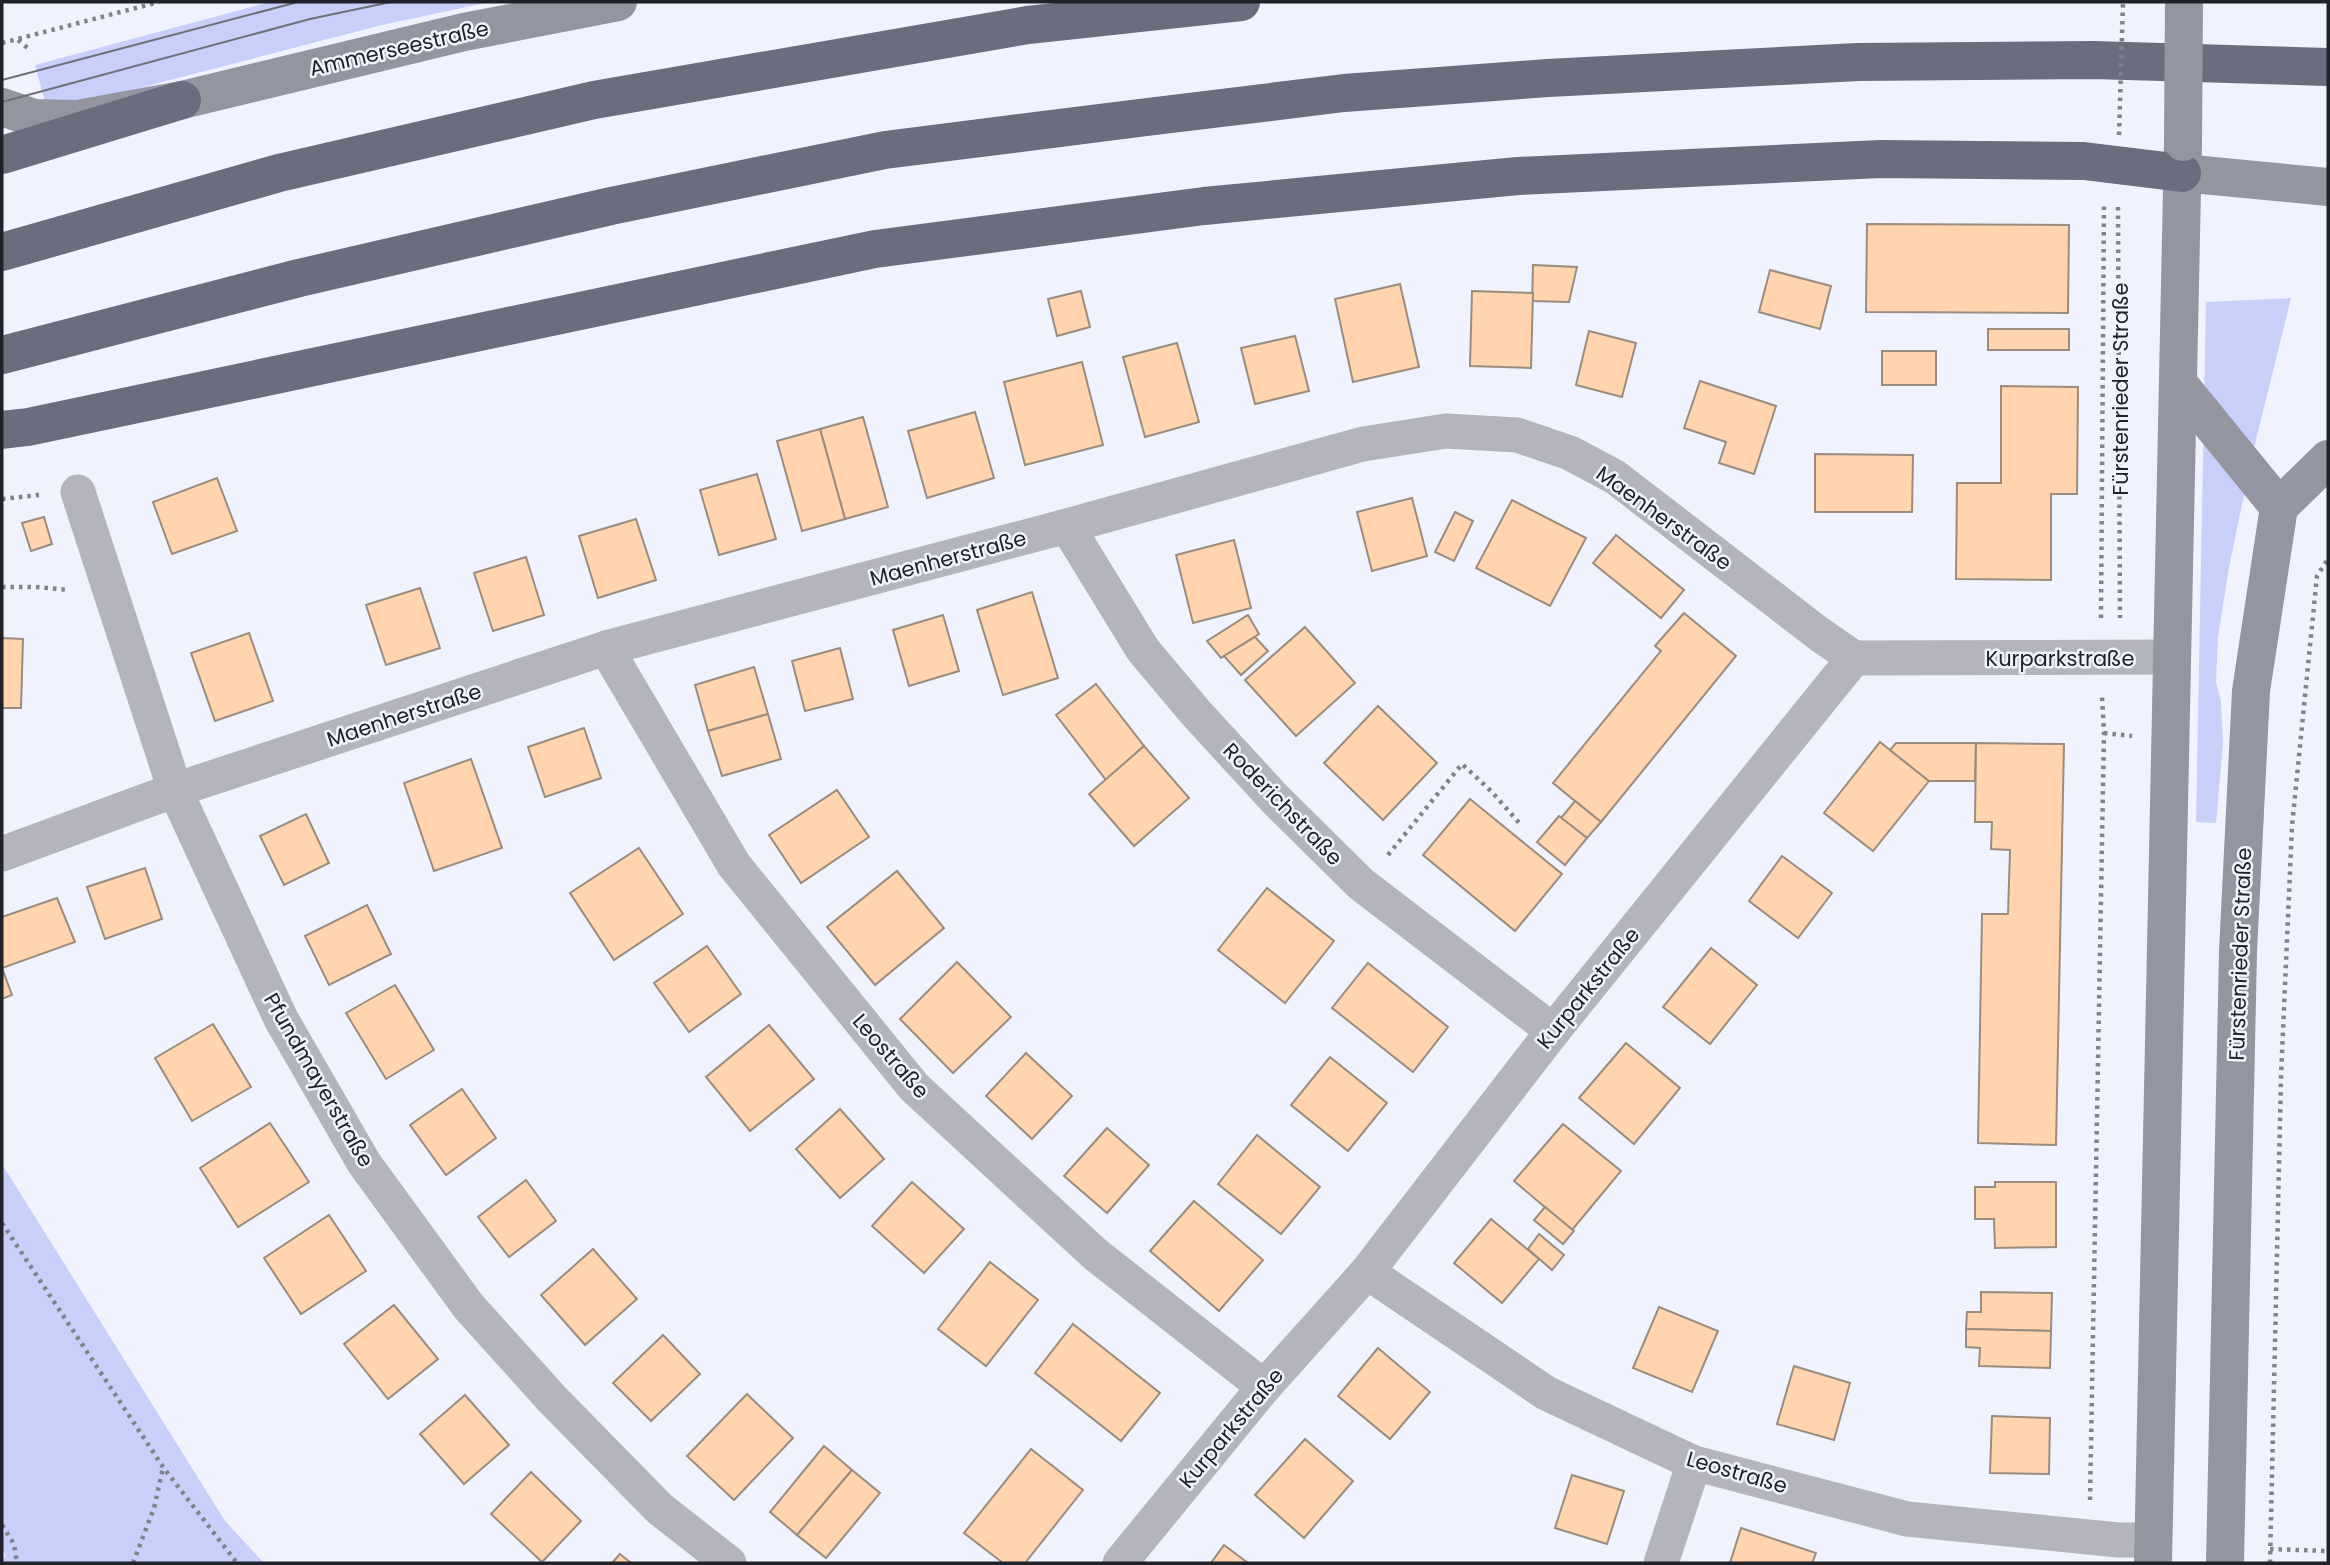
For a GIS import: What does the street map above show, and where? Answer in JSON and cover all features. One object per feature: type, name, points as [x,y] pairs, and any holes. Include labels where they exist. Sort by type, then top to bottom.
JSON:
[{"type":"highway","points":[[2,252],[279,173],[594,100],[1028,25],[1241,2]]},
{"type":"highway","points":[[2,355],[299,278],[611,206],[886,150],[1147,117],[1344,93],[1548,78],[1858,62],[2093,60],[2328,67]]},
{"type":"highway","points":[[2,155],[182,100]]},
{"type":"highway","points":[[2,430],[29,428],[875,248],[1203,206],[1532,175],[1881,159],[2084,161],[2112,149],[2182,158]]},
{"type":"main road","name":"Ammerseestraße","points":[[2,107],[34,118],[78,119],[182,100],[464,32],[618,2]]},
{"type":"main road","points":[[2153,1552],[2184,2]]},
{"type":"main road","points":[[2182,158],[2328,187]]},
{"type":"main road","points":[[2178,383],[2279,507],[2328,459]]},
{"type":"main road","name":"Fürstenrieder Straße","points":[[2225,1563],[2238,952],[2251,691],[2279,507]]},
{"type":"street","name":"Maenherstraße","points":[[2,854],[175,790],[606,649],[1363,444],[1446,431],[1517,435],[1570,453],[1615,477],[1854,658]]},
{"type":"street","name":"Pfundmayerstraße","points":[[78,492],[175,790],[281,1019],[364,1163],[469,1307],[660,1509],[729,1563]]},
{"type":"street","name":"Roderichstraße","points":[[1067,526],[1143,650],[1196,713],[1275,799],[1361,884],[1553,1031]]},
{"type":"street","name":"Leostraße","points":[[606,649],[734,865],[914,1087],[1094,1254],[1264,1387]]},
{"type":"street","name":"Kurparkstraße","points":[[1120,1563],[1264,1387],[1367,1272],[1553,1031],[1854,658],[2172,657]]},
{"type":"street","name":"Leostraße","points":[[1367,1272],[1546,1393],[1695,1462],[1907,1519],[2089,1538],[2153,1552]]},
{"type":"street","points":[[1661,1563],[1695,1462]]},
{"type":"path","points":[[2,43],[159,2]]},
{"type":"path","points":[[2089,1538],[2104,733],[2110,657],[2112,149],[2123,2]]},
{"type":"path","points":[[18,39],[30,50]]},
{"type":"path","name":"Fürstenrieder Straße","points":[[2110,657],[2118,206]]},
{"type":"path","points":[[2270,1563],[2281,1077],[2292,826],[2317,576],[2328,559]]},
{"type":"path","points":[[2,587],[36,587],[111,595]]},
{"type":"path","points":[[2104,733],[2130,736]]},
{"type":"path","points":[[1361,884],[1380,865],[1462,764],[1521,825]]},
{"type":"path","points":[[2,1223],[163,1467],[237,1563]]},
{"type":"path","points":[[133,1563],[154,1508],[163,1467]]},
{"type":"path","points":[[2,1525],[14,1544],[17,1563]]},
{"type":"path","points":[[2270,1549],[2328,1551]]},
{"type":"shaded area","points":[[270,2],[490,2],[382,25],[82,103],[45,102],[35,65]]},
{"type":"shaded area","points":[[2291,298],[2253,452],[2229,567],[2218,637],[2216,682],[2221,702],[2223,743],[2216,823],[2196,822],[2206,302]]},
{"type":"shaded area","points":[[2,1164],[225,1521],[264,1563],[2,1563],[6,1556],[2,1550]]},
{"type":"building","points":[[1867,224],[2069,225],[2068,313],[1866,312]]},
{"type":"building","points":[[1533,265],[1577,267],[1569,302],[1532,301]]},
{"type":"building","points":[[1770,270],[1831,286],[1820,329],[1759,312]]},
{"type":"building","points":[[1400,284],[1419,367],[1353,382],[1335,299]]},
{"type":"building","points":[[1081,291],[1090,327],[1057,336],[1048,299]]},
{"type":"building","points":[[1472,291],[1533,293],[1531,368],[1470,366]]},
{"type":"building","points":[[1988,329],[2069,329],[2069,350],[1988,350]]},
{"type":"building","points":[[1589,331],[1636,343],[1622,397],[1576,385]]},
{"type":"building","points":[[1295,336],[1309,391],[1255,404],[1241,348]]},
{"type":"building","points":[[1177,343],[1199,422],[1145,437],[1123,357]]},
{"type":"building","points":[[1882,351],[1936,351],[1936,385],[1882,385]]},
{"type":"building","points":[[1082,362],[1103,445],[1025,465],[1004,382]]},
{"type":"building","points":[[1700,381],[1776,406],[1754,474],[1719,463],[1726,442],[1684,428]]},
{"type":"building","points":[[2001,386],[2078,387],[2077,494],[2051,494],[2051,580],[1956,579],[1957,483],[2001,483]]},
{"type":"building","points":[[975,412],[994,478],[927,498],[908,431]]},
{"type":"building","points":[[863,417],[888,507],[845,519],[820,429]]},
{"type":"building","points":[[820,429],[845,519],[802,531],[777,441]]},
{"type":"building","points":[[1815,454],[1913,455],[1912,512],[1815,512]]},
{"type":"building","points":[[757,474],[776,539],[719,555],[700,490]]},
{"type":"building","points":[[217,478],[237,531],[172,554],[153,502]]},
{"type":"building","points":[[1412,498],[1427,556],[1372,571],[1357,512]]},
{"type":"building","points":[[1512,500],[1586,538],[1550,606],[1476,568]]},
{"type":"building","points":[[1455,512],[1473,521],[1454,561],[1435,552]]},
{"type":"building","points":[[44,517],[52,544],[31,551],[22,523]]},
{"type":"building","points":[[636,519],[656,580],[598,598],[579,536]]},
{"type":"building","points":[[1616,535],[1684,590],[1661,618],[1593,563]]},
{"type":"building","points":[[1234,540],[1251,608],[1193,623],[1176,555]]},
{"type":"building","points":[[526,557],[544,615],[493,631],[474,573]]},
{"type":"building","points":[[420,588],[440,648],[386,665],[366,605]]},
{"type":"building","points":[[1032,592],[1058,678],[1003,695],[977,610]]},
{"type":"building","points":[[1684,613],[1736,656],[1601,822],[1553,783],[1661,651],[1655,646]]},
{"type":"building","points":[[943,615],[959,671],[909,686],[893,630]]},
{"type":"building","points":[[1248,615],[1259,634],[1221,658],[1207,641]]},
{"type":"building","points":[[1305,627],[1355,683],[1296,736],[1245,680]]},
{"type":"building","points":[[249,633],[273,701],[215,721],[191,653]]},
{"type":"building","points":[[1255,637],[1268,651],[1241,675],[1224,656]]},
{"type":"building","points":[[2,638],[23,639],[21,708],[2,708]]},
{"type":"building","points":[[840,648],[853,699],[805,711],[792,661]]},
{"type":"building","points":[[754,667],[768,714],[708,731],[695,685]]},
{"type":"building","points":[[1096,684],[1144,746],[1106,780],[1056,715]]},
{"type":"building","points":[[1378,706],[1437,763],[1383,820],[1324,763]]},
{"type":"building","points":[[768,714],[781,759],[722,776],[708,731]]},
{"type":"building","points":[[584,728],[601,778],[545,797],[528,747]]},
{"type":"building","points":[[1880,742],[1929,781],[1873,851],[1824,813]]},
{"type":"building","points":[[1896,743],[1976,743],[1975,781],[1929,781],[1890,750]]},
{"type":"building","points":[[1976,743],[2064,744],[2056,1145],[1978,1143],[1982,914],[2008,914],[2010,850],[1991,849],[1992,822],[1975,822]]},
{"type":"building","points":[[1144,746],[1189,798],[1134,846],[1089,794]]},
{"type":"building","points":[[471,759],[502,848],[434,871],[404,783]]},
{"type":"building","points":[[837,790],[869,837],[801,883],[769,835]]},
{"type":"building","points":[[1470,799],[1562,874],[1515,931],[1423,855]]},
{"type":"building","points":[[1575,801],[1601,822],[1587,838],[1561,818]]},
{"type":"building","points":[[306,814],[329,863],[284,885],[260,836]]},
{"type":"building","points":[[1559,816],[1587,838],[1565,865],[1537,842]]},
{"type":"building","points":[[639,848],[683,914],[614,960],[570,893]]},
{"type":"building","points":[[1782,856],[1832,893],[1798,938],[1749,901]]},
{"type":"building","points":[[145,868],[162,919],[105,939],[87,887]]},
{"type":"building","points":[[897,871],[944,928],[875,985],[827,927]]},
{"type":"building","points":[[1267,888],[1334,941],[1285,1003],[1218,950]]},
{"type":"building","points":[[57,898],[75,942],[2,968],[2,917]]},
{"type":"building","points":[[367,905],[391,954],[329,985],[305,936]]},
{"type":"building","points":[[707,946],[741,994],[689,1032],[654,983]]},
{"type":"building","points":[[1711,948],[1757,985],[1710,1044],[1663,1007]]},
{"type":"building","points":[[957,962],[1011,1017],[953,1073],[900,1019]]},
{"type":"building","points":[[1368,963],[1448,1027],[1413,1072],[1332,1008]]},
{"type":"building","points":[[2,968],[12,995],[2,999]]},
{"type":"building","points":[[395,985],[434,1050],[386,1079],[346,1013]]},
{"type":"building","points":[[213,1024],[251,1087],[192,1121],[155,1058]]},
{"type":"building","points":[[769,1025],[814,1079],[750,1131],[706,1077]]},
{"type":"building","points":[[1626,1043],[1680,1088],[1634,1144],[1579,1098]]},
{"type":"building","points":[[1026,1053],[1072,1096],[1032,1139],[986,1096]]},
{"type":"building","points":[[1330,1057],[1387,1103],[1348,1151],[1291,1105]]},
{"type":"building","points":[[462,1089],[496,1138],[446,1175],[410,1125]]},
{"type":"building","points":[[840,1109],[884,1159],[840,1198],[796,1149]]},
{"type":"building","points":[[270,1123],[309,1182],[238,1227],[200,1168]]},
{"type":"building","points":[[1563,1124],[1621,1171],[1572,1230],[1514,1181]]},
{"type":"building","points":[[1107,1128],[1149,1165],[1107,1213],[1064,1176]]},
{"type":"building","points":[[1257,1135],[1320,1187],[1281,1234],[1218,1184]]},
{"type":"building","points":[[526,1180],[556,1221],[509,1257],[478,1217]]},
{"type":"building","points":[[912,1182],[964,1229],[924,1273],[872,1226]]},
{"type":"building","points":[[1995,1182],[2056,1182],[2056,1247],[1995,1248],[1994,1219],[1975,1219],[1975,1187],[1995,1187]]},
{"type":"building","points":[[1194,1201],[1263,1260],[1219,1311],[1150,1251]]},
{"type":"building","points":[[1545,1207],[1574,1231],[1563,1244],[1534,1220]]},
{"type":"building","points":[[329,1215],[366,1271],[301,1314],[264,1258]]},
{"type":"building","points":[[1491,1219],[1539,1259],[1502,1303],[1454,1263]]},
{"type":"building","points":[[1539,1234],[1564,1255],[1552,1270],[1528,1249]]},
{"type":"building","points":[[593,1249],[637,1299],[585,1345],[541,1295]]},
{"type":"building","points":[[990,1262],[1038,1300],[986,1366],[938,1329]]},
{"type":"building","points":[[1981,1292],[2052,1293],[2051,1331],[1966,1329],[1967,1312],[1981,1312]]},
{"type":"building","points":[[394,1305],[438,1359],[388,1399],[344,1344]]},
{"type":"building","points":[[1659,1307],[1718,1331],[1692,1392],[1633,1368]]},
{"type":"building","points":[[1073,1324],[1160,1393],[1121,1441],[1035,1373]]},
{"type":"building","points":[[1966,1329],[2051,1331],[2050,1368],[1979,1366],[1980,1348],[1966,1347]]},
{"type":"building","points":[[663,1335],[700,1374],[651,1421],[613,1383]]},
{"type":"building","points":[[1378,1348],[1430,1392],[1390,1439],[1338,1396]]},
{"type":"building","points":[[1794,1366],[1850,1383],[1834,1440],[1777,1424]]},
{"type":"building","points":[[747,1394],[793,1438],[734,1500],[687,1456]]},
{"type":"building","points":[[465,1395],[509,1445],[464,1484],[420,1434]]},
{"type":"building","points":[[1992,1416],[2050,1418],[2049,1474],[1990,1473]]},
{"type":"building","points":[[1305,1439],[1353,1481],[1304,1538],[1255,1495]]},
{"type":"building","points":[[824,1446],[852,1470],[797,1535],[770,1512]]},
{"type":"building","points":[[1031,1449],[1083,1490],[1025,1563],[1003,1563],[964,1533]]},
{"type":"building","points":[[852,1470],[880,1493],[826,1558],[797,1535]]},
{"type":"building","points":[[531,1472],[581,1521],[542,1562],[491,1514]]},
{"type":"building","points":[[1572,1475],[1624,1491],[1607,1544],[1555,1528]]},
{"type":"building","points":[[1741,1528],[1816,1553],[1812,1563],[1730,1563]]},
{"type":"building","points":[[1224,1545],[1248,1563],[1211,1563]]},
{"type":"building","points":[[620,1554],[631,1563],[612,1563]]},
{"type":"tram line","points":[[2,80],[298,2]]},
{"type":"tram line","points":[[2,102],[310,19],[391,2]]}]
